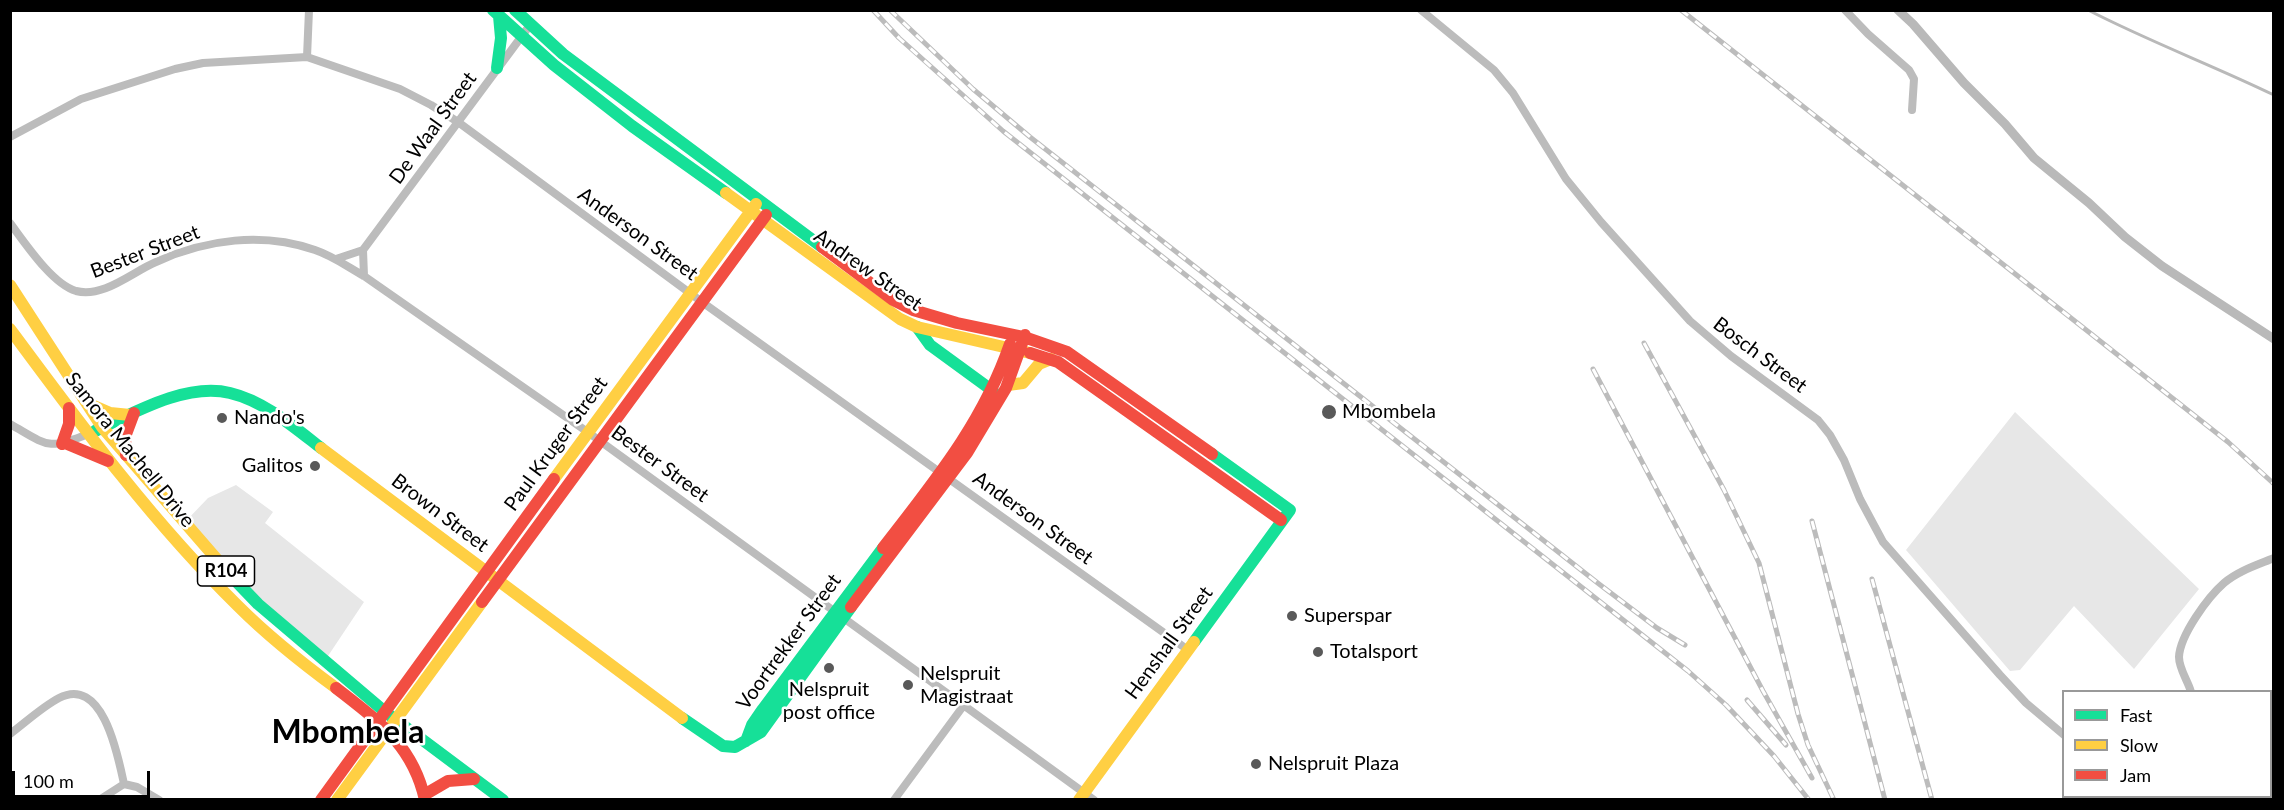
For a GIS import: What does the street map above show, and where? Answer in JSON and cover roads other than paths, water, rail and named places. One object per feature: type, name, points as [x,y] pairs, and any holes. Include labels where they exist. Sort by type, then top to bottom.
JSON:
[{"type":"main road","name":"Andrew Street","points":[[515,10],[563,54],[641,114],[893,300],[925,315],[1019,334],[1046,342],[1067,352],[1290,510]]},
{"type":"main road","name":"Andrew Street","points":[[496,13],[520,37],[632,126],[900,319],[916,327],[1052,359],[1281,520]]},
{"type":"main road","points":[[496,13],[501,38],[496,68]]},
{"type":"main road","name":"Paul Kruger Street","points":[[321,800],[485,572],[759,200]]},
{"type":"main road","name":"Paul Kruger Street","points":[[337,800],[770,209]]},
{"type":"main road","name":"Samora Machell Drive","points":[[10,285],[102,428],[248,595],[381,716],[388,731]]},
{"type":"main road","points":[[916,327],[930,345],[993,391]]},
{"type":"main road","name":"Samora Machell Drive","points":[[10,329],[88,434],[230,598],[316,673],[381,716],[397,720],[503,800]]},
{"type":"main road","name":"Voortrekker Street","points":[[746,741],[761,732],[839,614],[945,476],[1008,385],[1019,334]]},
{"type":"main road","name":"Voortrekker Street","points":[[945,476],[1014,350]]},
{"type":"main road","points":[[1008,385],[1025,382],[1039,364],[1052,359]]},
{"type":"main road","name":"Brown Street","points":[[88,434],[168,399],[197,392],[228,392],[243,396],[312,441],[398,504],[498,582],[715,742],[730,747],[746,741]]},
{"type":"main road","points":[[86,401],[110,413],[132,414],[125,437],[126,455]]},
{"type":"main road","points":[[69,408],[69,424],[64,444],[113,462]]},
{"type":"main road","name":"Henshall Street","points":[[1086,797],[1188,650],[1290,510]]},
{"type":"main road","name":"R104","points":[[388,731],[409,756],[425,797]]},
{"type":"main road","points":[[425,797],[432,788],[448,780],[459,777],[477,780]]},
{"type":"street","points":[[307,57],[309,10]]},
{"type":"street","name":"Bosch Street","points":[[1421,10],[1494,70],[1513,93],[1566,179],[1601,222],[1690,321],[1724,351],[1818,420],[1845,460],[1860,499],[1883,542],[2026,703],[2062,733]]},
{"type":"street","points":[[1845,10],[1868,34],[1910,70],[1914,80],[1912,110]]},
{"type":"street","name":"De Waal Street","points":[[363,250],[530,25]]},
{"type":"street","name":"Anderson Street","points":[[10,137],[81,99],[175,69],[202,63],[307,57],[400,89],[458,122],[702,302],[1188,650]]},
{"type":"street","name":"Bester Street","points":[[10,223],[33,255],[65,285],[76,291],[93,292],[110,286],[157,261],[201,246],[233,240],[264,239],[288,243],[315,250],[336,259],[364,276],[589,433],[964,705],[1086,797]]},
{"type":"street","points":[[336,259],[363,250],[364,276]]},
{"type":"street","points":[[10,424],[47,444],[64,444],[88,434]]},
{"type":"street","points":[[2191,690],[2179,658],[2184,638],[2193,623],[2224,584],[2239,573],[2274,558]]},
{"type":"street","points":[[10,734],[60,698],[75,694],[85,696],[94,702],[105,720],[124,784]]},
{"type":"street","points":[[894,800],[964,705]]},
{"type":"street","points":[[99,800],[124,784],[137,787],[159,800]]},
{"type":"waterway","points":[[1898,10],[2034,158],[2162,266],[2274,339]]},
{"type":"waterway","points":[[2088,10],[2274,95]]},
{"type":"railway","points":[[873,10],[899,38],[1003,131],[1688,671],[1726,705],[1774,756],[1809,800]]},
{"type":"railway","points":[[890,10],[973,89],[1030,137],[1599,584],[1657,628],[1685,645]]},
{"type":"railway","points":[[1681,10],[2228,442],[2274,484]]},
{"type":"railway","points":[[1644,343],[1724,490],[1759,563],[1798,714],[1808,745],[1834,800]]},
{"type":"railway","points":[[1593,369],[1763,691],[1812,778]]},
{"type":"railway","points":[[1812,521],[1885,800]]},
{"type":"railway","points":[[1872,579],[1932,800]]},
{"type":"railway","points":[[1747,700],[1786,745]]},
{"type":"place","name":"Mbombela","points":[[1329,412]]},
{"type":"place","name":"Nando's","points":[[222,418]]},
{"type":"place","name":"Galitos","points":[[315,466]]},
{"type":"place","name":"Superspar","points":[[1292,616]]},
{"type":"place","name":"Totalsport","points":[[1318,652]]},
{"type":"place","name":"Nelspruit post office","points":[[829,668]]},
{"type":"place","name":"Nelspruit Magistraat","points":[[908,685]]},
{"type":"place","name":"Nelspruit Plaza","points":[[1256,764]]},
{"type":"district","name":"Mbombela","points":[[348,733]]}]
